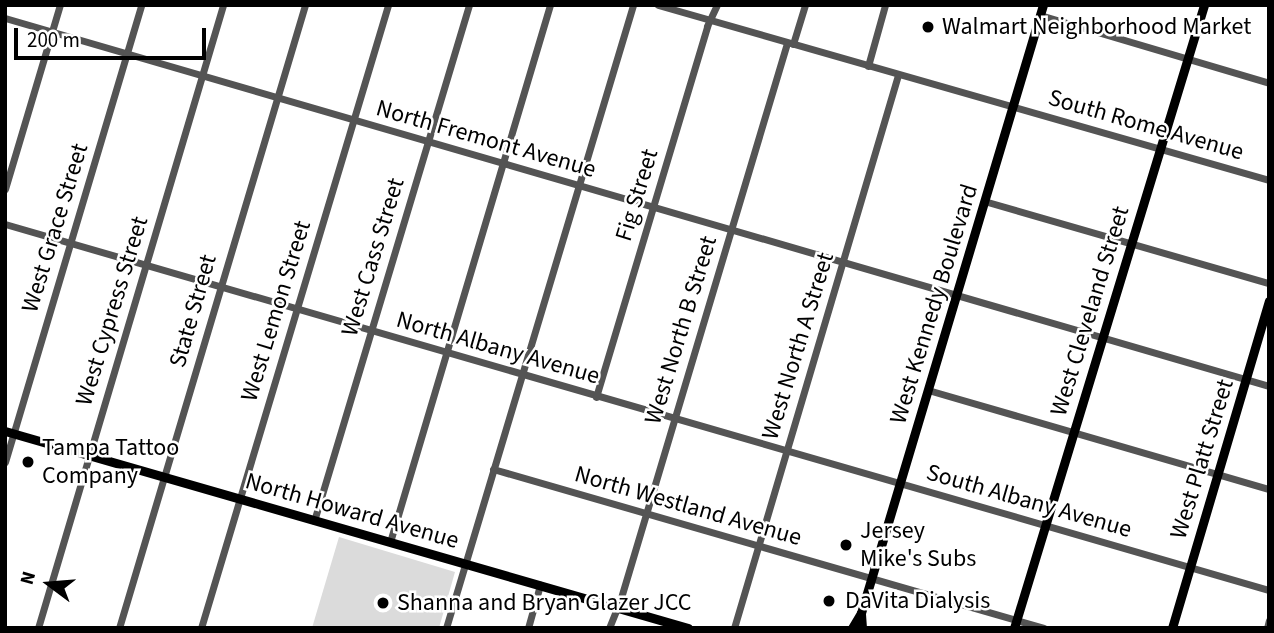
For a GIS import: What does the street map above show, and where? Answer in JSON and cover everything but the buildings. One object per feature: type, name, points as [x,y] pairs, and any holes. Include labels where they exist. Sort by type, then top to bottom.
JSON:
[{"type":"main road","name":"West Cleveland Street","points":[[1016,624],[1129,244],[1204,5]]},
{"type":"main road","name":"West Kennedy Boulevard","points":[[862,628],[862,613],[1041,10]]},
{"type":"main road","name":"West Platt Street","points":[[1172,628],[1269,301]]},
{"type":"main road","name":"North Howard Avenue","points":[[10,432],[688,628]]},
{"type":"main road","name":"West Kennedy Boulevard","points":[[852,628],[862,613]]},
{"type":"street","points":[[5,189],[60,5]]},
{"type":"street","name":"West Grace Street","points":[[5,462],[10,432],[70,244],[141,5]]},
{"type":"street","name":"West Cypress Street","points":[[38,628],[223,5]]},
{"type":"street","name":"State Street","points":[[119,628],[305,5]]},
{"type":"street","name":"West Lemon Street","points":[[201,628],[387,5]]},
{"type":"street","name":"West Cass Street","points":[[314,521],[469,5]]},
{"type":"street","points":[[390,542],[550,5]]},
{"type":"street","points":[[446,628],[633,5]]},
{"type":"street","name":"South Rome Avenue","points":[[658,5],[1269,180]]},
{"type":"street","name":"Fig Street","points":[[596,397],[717,5]]},
{"type":"street","name":"West North B Street","points":[[609,628],[731,230],[805,5]]},
{"type":"street","points":[[868,66],[886,5]]},
{"type":"street","points":[[1041,10],[1269,82]]},
{"type":"street","name":"North Fremont Avenue","points":[[5,19],[1269,386]]},
{"type":"street","name":"West North A Street","points":[[734,628],[898,75]]},
{"type":"street","points":[[984,201],[1269,283]]},
{"type":"street","name":"North Albany Avenue","points":[[5,225],[900,484]]},
{"type":"street","points":[[928,390],[1269,489]]},
{"type":"street","name":"North Westland Avenue","points":[[493,469],[872,579],[1016,624],[1044,628]]},
{"type":"street","name":"South Albany Avenue","points":[[900,484],[1269,590]]},
{"type":"street","points":[[528,628],[540,585]]},
{"type":"street","points":[[1267,628],[1269,620]]},
{"type":"shaded area","name":"Shanna and Bryan Glazer JCC","points":[[339,537],[455,572],[439,628],[312,628]]},
{"type":"place","name":"Walmart Neighborhood Market","points":[[928,27]]},
{"type":"place","name":"Tampa Tattoo Company","points":[[28,462]]},
{"type":"place","name":"Jersey Mike's Subs","points":[[846,545]]},
{"type":"place","name":"DaVita Dialysis","points":[[829,601]]},
{"type":"place","name":"Shanna and Bryan Glazer JCC","points":[[383,603]]}]
